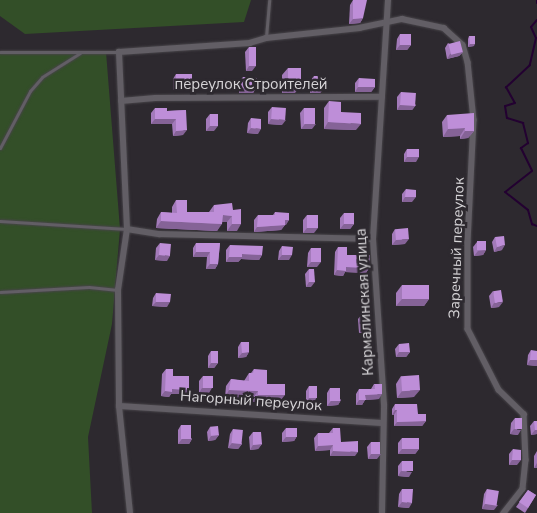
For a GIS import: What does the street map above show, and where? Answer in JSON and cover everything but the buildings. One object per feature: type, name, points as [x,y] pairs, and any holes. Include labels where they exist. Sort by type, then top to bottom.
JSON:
[{"type":"street","name":"Кармалинская улица","points":[[382,513],[382,423],[384,405],[373,239],[388,0]]},
{"type":"street","name":"Заречный переулок","points":[[119,52],[210,44],[250,43],[266,38],[359,28],[402,19],[444,28],[462,45],[468,62],[474,120],[468,242],[468,329],[499,390],[524,414],[526,460],[523,489],[504,513]]},
{"type":"street","points":[[119,52],[126,229],[118,290],[119,406],[130,513]]},
{"type":"street","name":"переулок Строителей","points":[[121,102],[155,98],[382,97]]},
{"type":"street","points":[[126,229],[160,234],[373,239]]},
{"type":"street","name":"Нагорный переулок","points":[[119,406],[382,423]]},
{"type":"lane","points":[[266,38],[269,0]]},
{"type":"lane","points":[[0,52],[119,52]]},
{"type":"lane","points":[[0,148],[30,91],[42,77],[80,52]]},
{"type":"lane","points":[[0,222],[126,229]]},
{"type":"lane","points":[[0,292],[89,287],[118,290]]},
{"type":"green space","points":[[0,0],[251,0],[244,22],[25,34],[0,16]]},
{"type":"green space","points":[[106,52],[120,229],[112,324],[88,437],[92,513],[0,513],[0,54]]},
{"type":"waterway","points":[[537,20],[531,27],[536,38],[530,65],[506,87],[515,103],[505,106],[507,118],[523,123],[528,143],[521,148],[532,171],[505,192],[528,210],[532,224],[537,226]]}]
